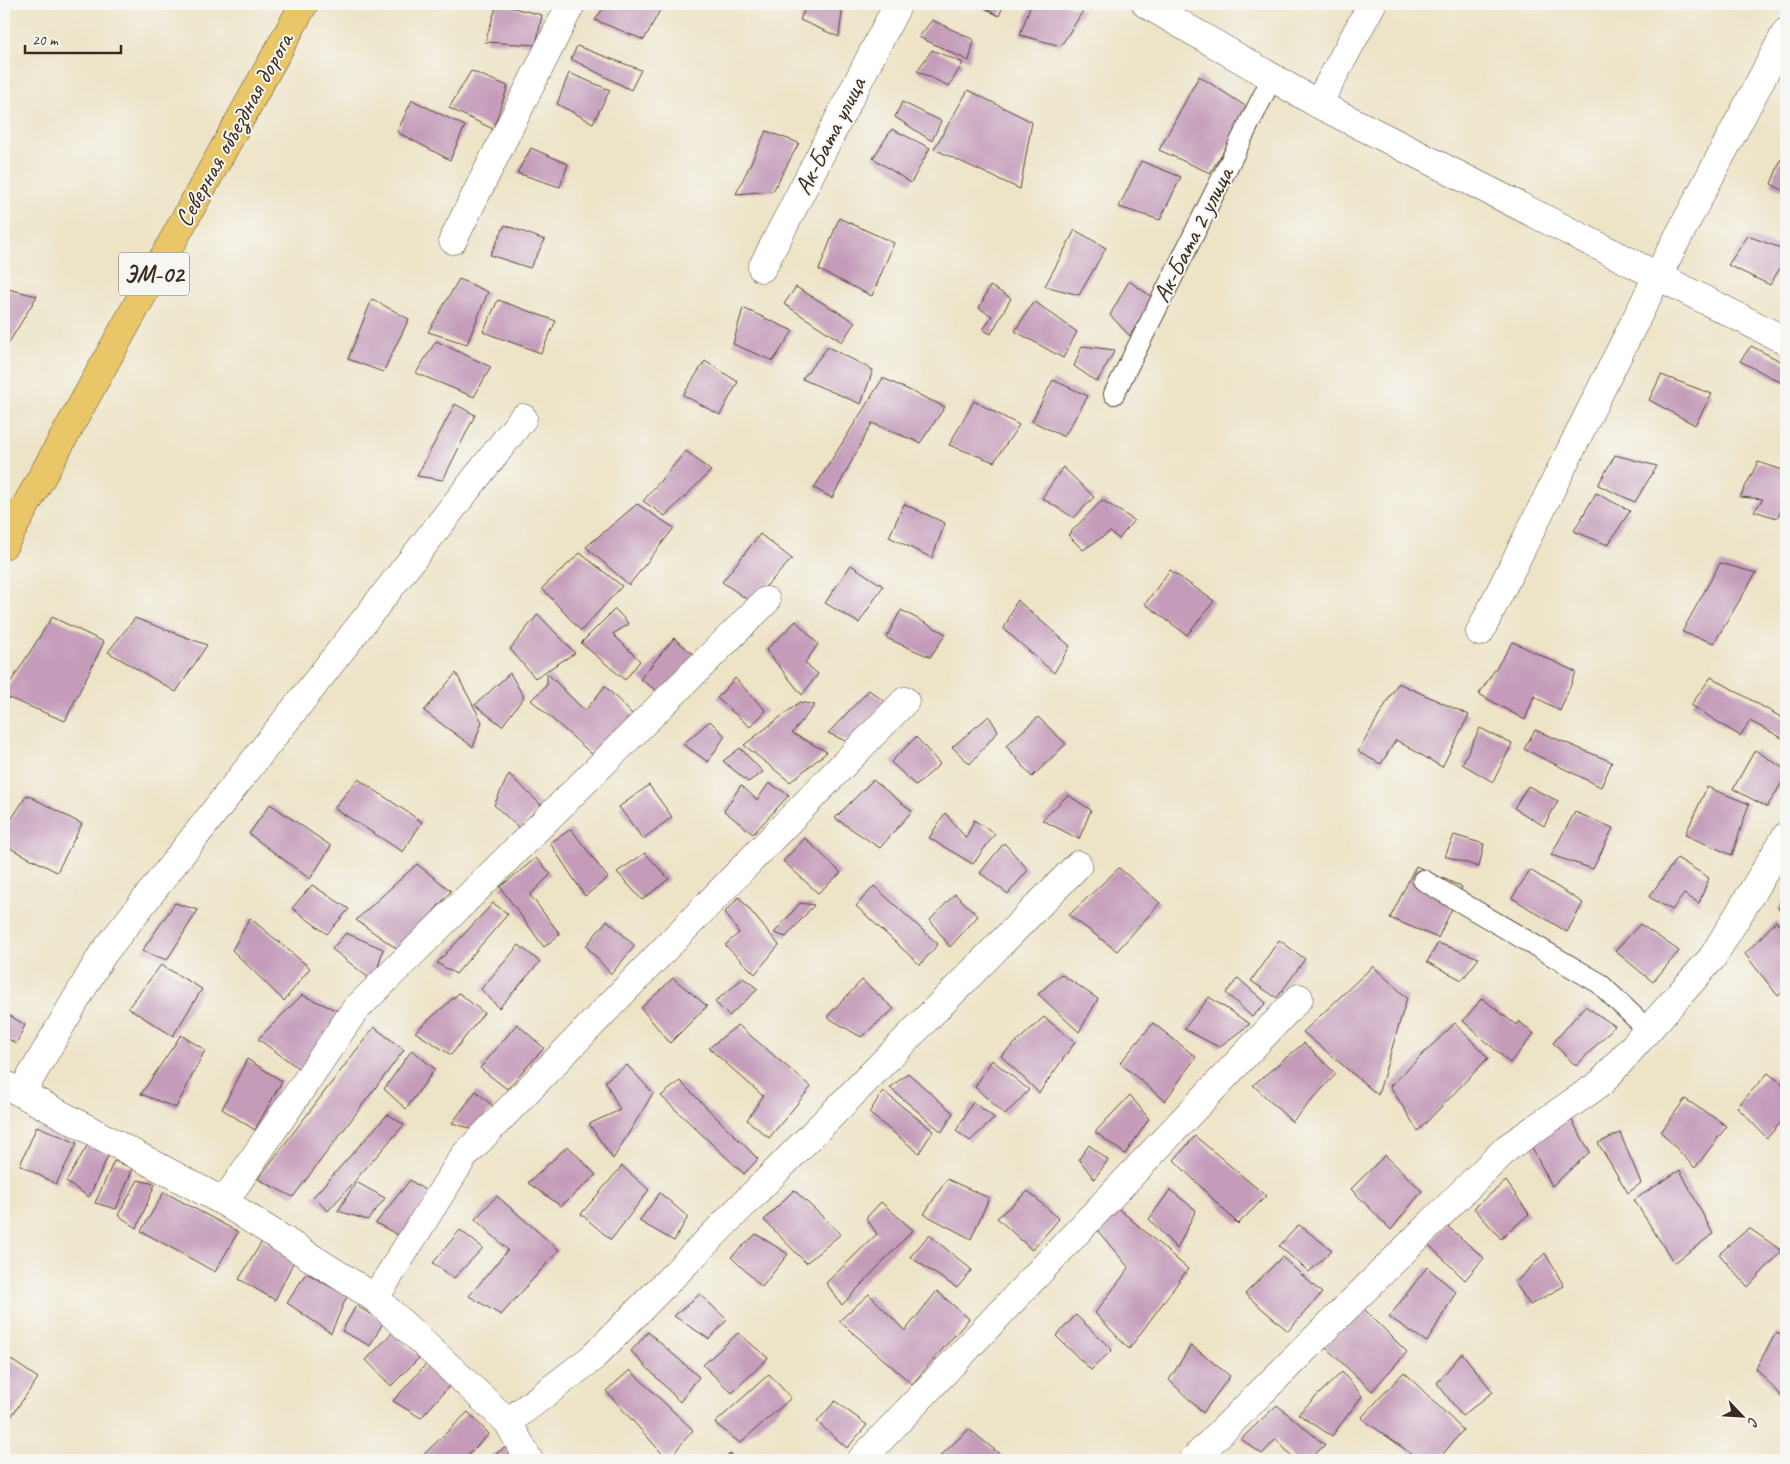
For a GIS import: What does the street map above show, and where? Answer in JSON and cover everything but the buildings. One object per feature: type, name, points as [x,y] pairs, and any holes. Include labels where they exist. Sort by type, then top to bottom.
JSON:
[{"type":"highway","name":"Северная объездная дорога","points":[[4,544],[304,4]]},
{"type":"street","points":[[453,240],[571,4]]},
{"type":"street","name":"Ак-Бата улица","points":[[762,268],[898,4]]},
{"type":"street","points":[[1146,4],[1273,76],[1318,104],[1786,341]]},
{"type":"street","points":[[1318,104],[1372,4]]},
{"type":"street","points":[[1480,632],[1657,277],[1786,32]]},
{"type":"street","points":[[523,418],[102,955],[13,1088],[224,1202],[375,1298],[508,1422],[529,1460]]},
{"type":"street","points":[[224,1202],[354,1011],[766,601]]},
{"type":"street","points":[[375,1298],[464,1156],[905,702]]},
{"type":"street","points":[[1193,1460],[1507,1148],[1601,1083],[1712,958],[1786,836]]},
{"type":"street","points":[[508,1422],[592,1358],[1078,865]]},
{"type":"street","points":[[861,1460],[1299,998]]},
{"type":"lane","name":"Ак-Бата 2 улица","points":[[1114,394],[1273,76]]},
{"type":"lane","points":[[1423,880],[1599,983],[1648,1030]]}]
